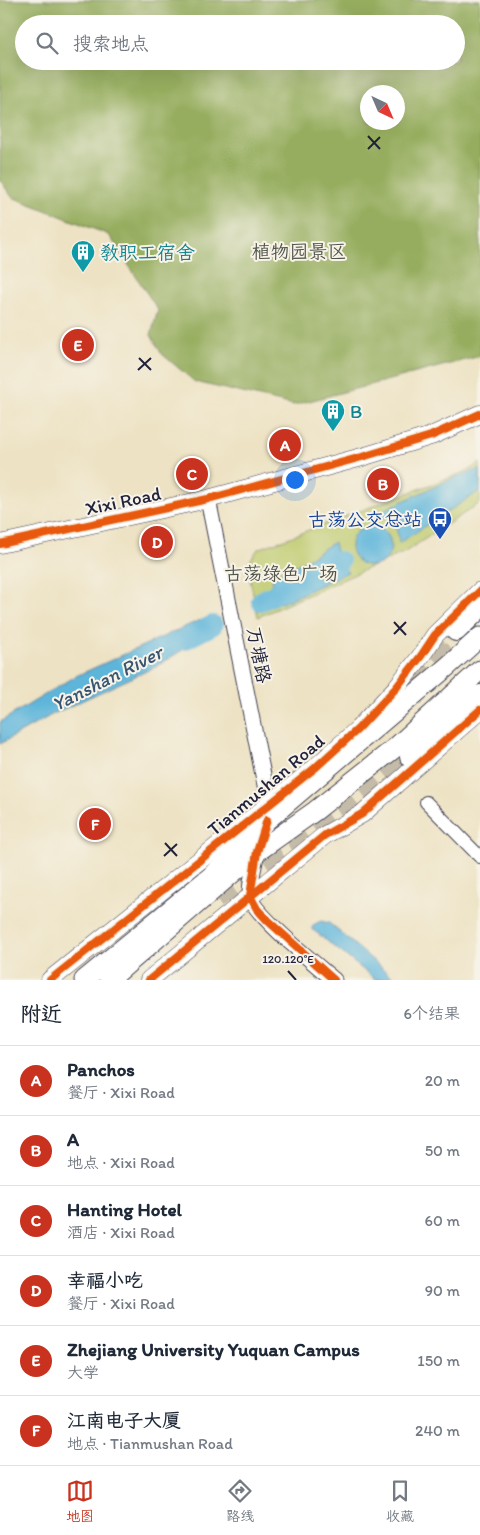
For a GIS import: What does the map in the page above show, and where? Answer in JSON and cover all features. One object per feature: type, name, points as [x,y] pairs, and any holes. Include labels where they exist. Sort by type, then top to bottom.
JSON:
[{"type":"highway","points":[[456,631],[480,608]]},
{"type":"highway","points":[[410,757],[480,695]]},
{"type":"main road","name":"Xixi Road","points":[[0,544],[208,499],[431,436],[480,414]]},
{"type":"main road","name":"Tianmushan Road","points":[[84,980],[210,876],[268,812],[358,729],[396,688],[435,635],[480,591]]},
{"type":"main road","name":"Tianmushan Road","points":[[50,980],[268,812],[414,696],[480,637]]},
{"type":"main road","points":[[109,980],[257,852],[315,811],[396,747],[480,670]]},
{"type":"main road","points":[[149,980],[325,835],[362,814],[480,710]]},
{"type":"street","name":"万塘路","points":[[208,499],[268,812]]},
{"type":"street","points":[[426,802],[480,858]]},
{"type":"street","points":[[268,812],[257,852],[250,896],[257,909],[268,922],[334,980]]},
{"type":"green space","name":"植物园景区","points":[[0,0],[480,0],[480,356],[294,405],[195,382],[162,354],[151,335],[158,310],[109,235],[12,197],[0,180]]},
{"type":"green space","name":"古荡绿色广场","points":[[480,463],[480,503],[405,552],[258,617],[247,565],[258,549],[467,471]]},
{"type":"water","points":[[480,469],[480,491],[399,543],[397,531],[392,522],[384,517],[372,515],[456,477]]},
{"type":"water","points":[[371,526],[385,532],[391,546],[385,560],[371,566],[357,560],[351,546],[357,532]]},
{"type":"water","points":[[334,542],[338,558],[348,572],[282,603],[268,598],[273,577],[306,560]]},
{"type":"water","points":[[200,620],[209,627],[205,636],[155,667],[55,713],[0,744],[0,722],[76,676]]},
{"type":"water","points":[[321,921],[329,923],[396,980],[376,980],[312,929],[313,925]]},
{"type":"waterway","name":"Yanshan River","points":[[261,601],[340,561]]},
{"type":"waterway","name":"Yanshan River","points":[[184,640],[213,625]]},
{"type":"tunnel","points":[[411,679],[456,631]]},
{"type":"tunnel","points":[[216,898],[337,817],[410,757]]},
{"type":"cycle path","points":[[0,544],[208,499],[431,436],[480,414]]},
{"type":"cycle path","points":[[50,980],[315,768],[358,729],[396,688],[435,635],[480,591]]},
{"type":"cycle path","points":[[149,980],[325,835],[362,814],[480,710]]},
{"type":"cycle path","points":[[267,820],[257,852],[250,896],[257,909],[268,921],[334,980]]},
{"type":"place","name":"教职工宿舍","points":[[83,273]]},
{"type":"place","name":"Zhejiang University Yuquan Campus","points":[[78,345]]},
{"type":"place","name":"B","points":[[333,432]]},
{"type":"place","name":"Panchos","points":[[285,445]]},
{"type":"place","name":"Hanting Hotel","points":[[192,474]]},
{"type":"place","name":"A","points":[[383,484]]},
{"type":"place","name":"古荡公交总站","points":[[440,540]]},
{"type":"place","name":"幸福小吃","points":[[157,542]]},
{"type":"place","name":"江南电子大厦","points":[[95,824]]}]
